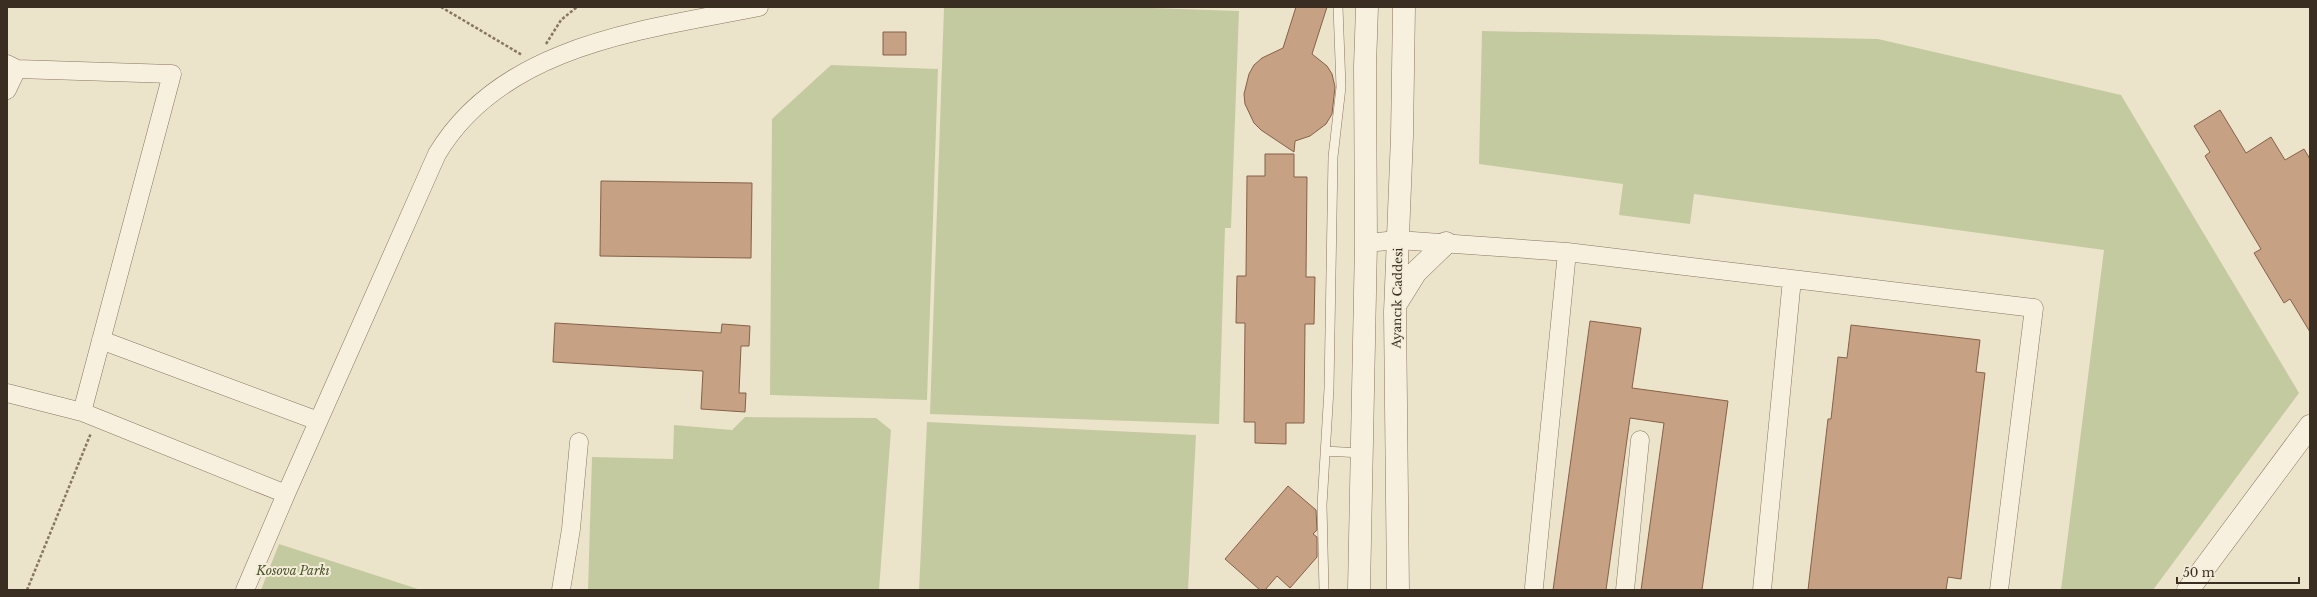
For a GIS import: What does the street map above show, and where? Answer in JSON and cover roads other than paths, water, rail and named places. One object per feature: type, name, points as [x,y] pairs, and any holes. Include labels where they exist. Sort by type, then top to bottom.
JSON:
[{"type":"street","points":[[245,590],[318,421],[437,154],[447,137],[460,122],[484,99],[541,65],[570,52],[625,33],[759,7]]},
{"type":"street","points":[[1359,590],[1366,243],[1365,66],[1367,7]]},
{"type":"street","name":"Ayancık Caddesi","points":[[1398,590],[1396,305],[1404,7]]},
{"type":"street","points":[[7,90],[12,67],[172,74],[100,340],[90,415]]},
{"type":"street","points":[[1366,243],[1398,240],[1566,252],[2034,308],[1999,590]]},
{"type":"street","points":[[1396,305],[1416,272],[1446,243]]},
{"type":"street","points":[[1534,587],[1566,252]]},
{"type":"street","points":[[1762,590],[1792,279]]},
{"type":"street","points":[[100,340],[318,421]]},
{"type":"street","points":[[7,393],[90,415],[286,494]]},
{"type":"street","points":[[2188,590],[2310,426]]},
{"type":"street","points":[[1625,590],[1640,440]]},
{"type":"street","points":[[560,590],[571,529],[579,442]]},
{"type":"lane","points":[[1324,590],[1322,505],[1329,389],[1333,156],[1341,87],[1338,7]]},
{"type":"lane","points":[[1325,451],[1362,453]]},
{"type":"park label","name":"Kosova Parkı","points":[[293,570]]}]
